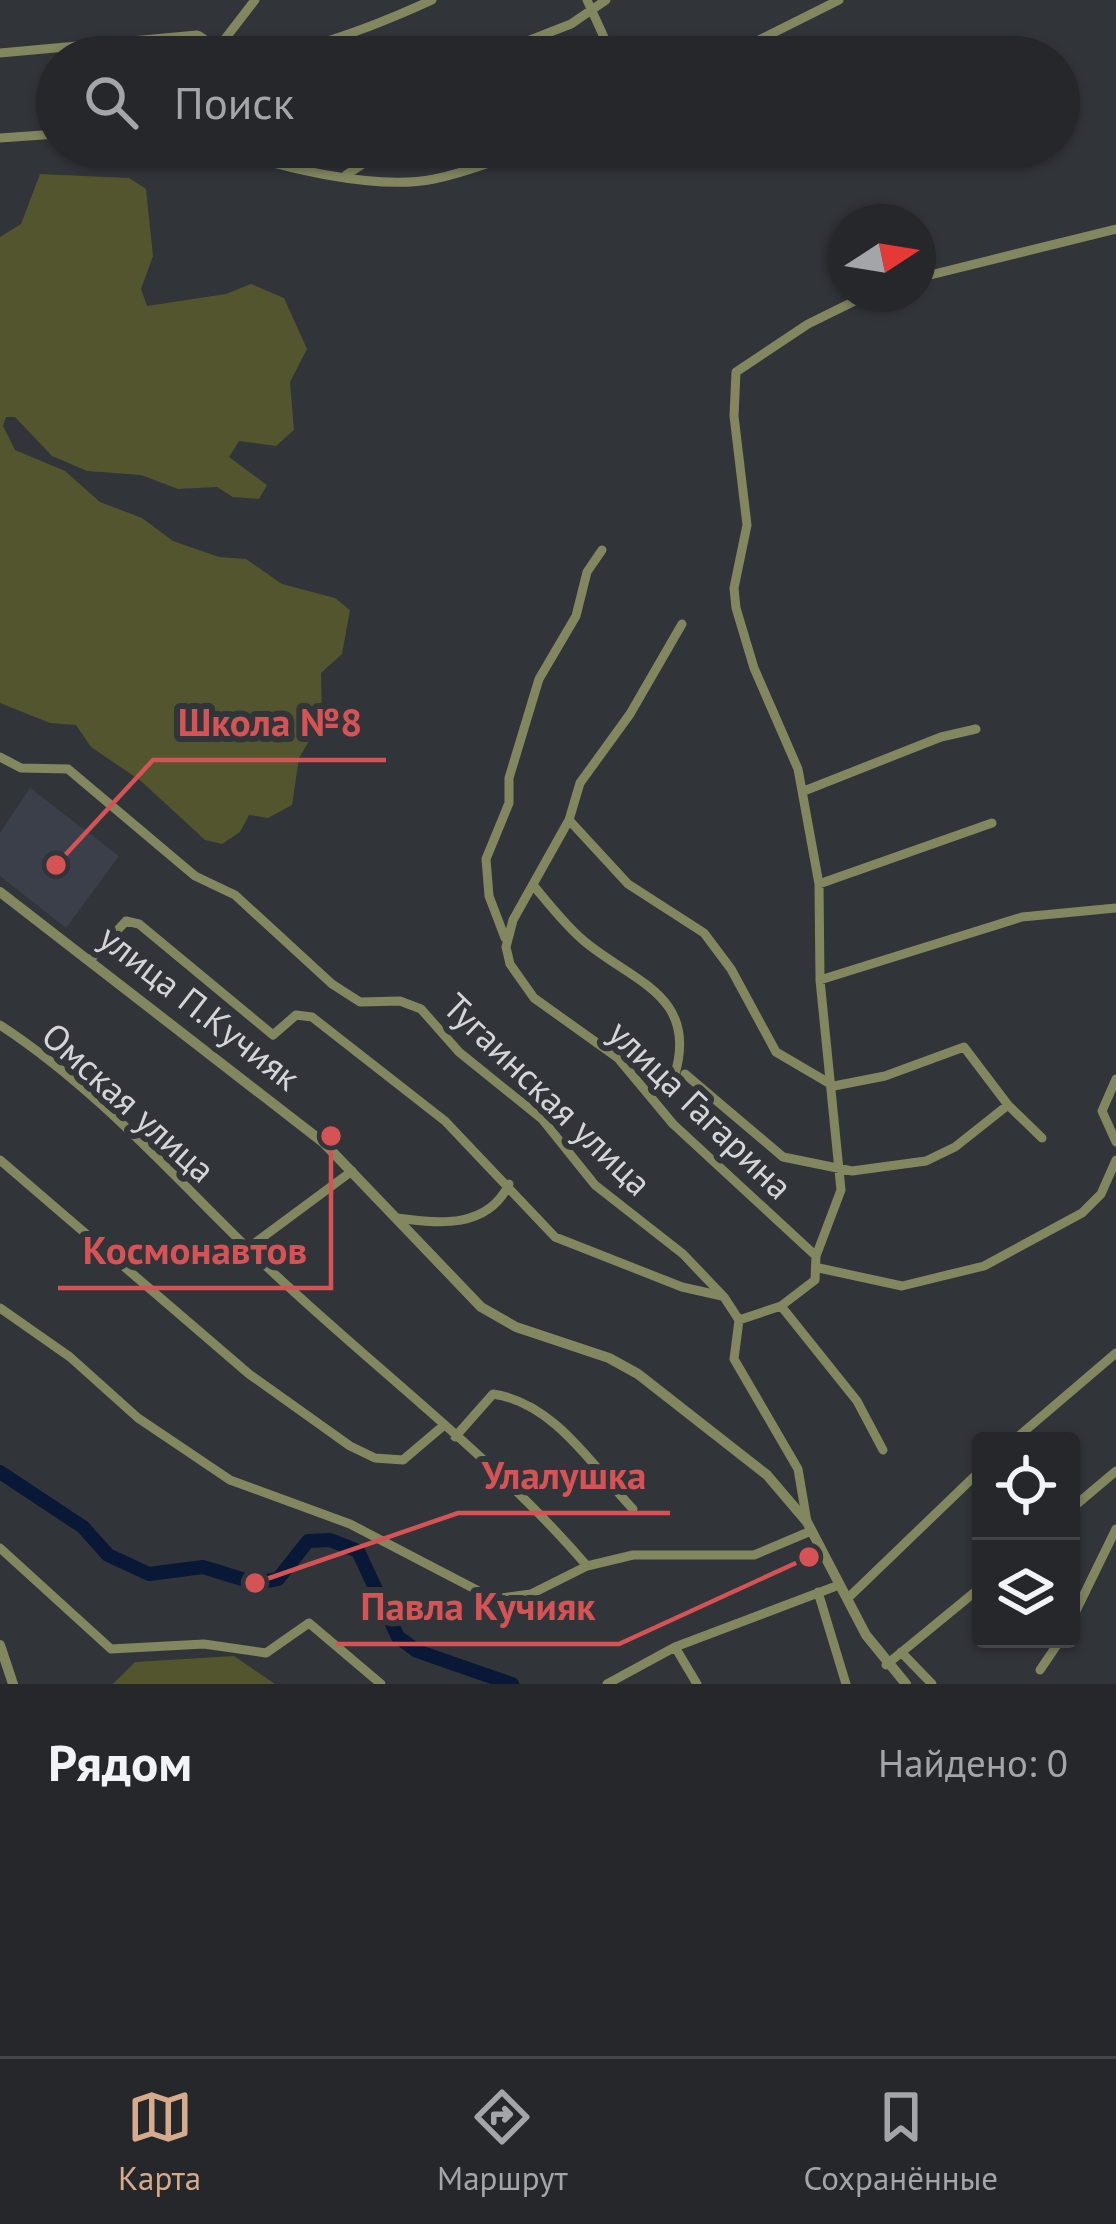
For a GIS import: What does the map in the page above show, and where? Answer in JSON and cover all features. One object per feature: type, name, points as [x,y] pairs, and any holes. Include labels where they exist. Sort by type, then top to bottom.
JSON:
[{"type":"street","points":[[227,36],[255,0]]},
{"type":"street","points":[[335,36],[432,0]]},
{"type":"street","points":[[587,0],[605,36]]},
{"type":"street","points":[[536,36],[595,11],[606,0]]},
{"type":"street","points":[[767,36],[839,0]]},
{"type":"street","points":[[0,53],[36,50]]},
{"type":"street","points":[[0,138],[36,135]]},
{"type":"street","points":[[297,168],[432,180],[472,168]]},
{"type":"street","points":[[346,175],[357,168]]},
{"type":"street","points":[[936,274],[1116,229]]},
{"type":"street","points":[[739,1320],[781,1306],[814,1280],[838,1210],[839,1166],[820,980],[819,884],[804,791],[754,668],[736,608],[734,588],[747,525],[734,416],[736,372],[834,312]]},
{"type":"street","name":"улица Гагарина","points":[[602,550],[587,572],[576,616],[532,696],[509,778],[509,803],[485,859],[489,896],[506,938],[510,964],[534,998],[618,1058],[673,1124],[818,1262]]},
{"type":"street","points":[[506,938],[569,820],[580,783],[630,714],[682,624]]},
{"type":"street","points":[[804,791],[941,737],[976,729]]},
{"type":"street","name":"Тугаинская улица","points":[[0,758],[21,768],[68,770],[195,876],[235,895],[303,962],[360,1002],[400,1001],[421,1009],[459,1052],[542,1119],[595,1185],[683,1254],[724,1297],[739,1320],[733,1330],[734,1359],[798,1469],[809,1527]]},
{"type":"street","points":[[569,820],[628,884],[704,933],[731,969],[776,1052],[834,1086],[885,1076],[964,1047],[1008,1105],[1042,1138]]},
{"type":"street","points":[[819,884],[992,823]]},
{"type":"street","points":[[533,885],[584,941],[671,1007],[681,1028],[680,1074],[783,1156],[852,1171],[926,1161],[956,1147],[1008,1105]]},
{"type":"street","name":"улица П.Кучияк","points":[[0,892],[325,1142],[398,1217],[455,1286],[481,1307],[515,1327],[610,1358],[638,1374],[766,1475],[809,1527],[886,1665],[906,1684]]},
{"type":"street","points":[[820,980],[1022,917],[1116,908]]},
{"type":"street","points":[[91,959],[126,921],[140,924],[273,1035],[296,1015],[312,1018],[445,1121],[555,1237],[682,1287],[724,1297]]},
{"type":"street","name":"Омская улица","points":[[0,1025],[150,1151],[248,1248],[545,1517],[587,1566]]},
{"type":"street","points":[[1116,1079],[1102,1111],[1116,1142]]},
{"type":"street","points":[[0,1160],[249,1374],[350,1445],[375,1458],[403,1460],[443,1426]]},
{"type":"street","points":[[818,1262],[902,1286],[984,1266],[1082,1213],[1101,1194],[1116,1160]]},
{"type":"street","points":[[248,1248],[352,1171]]},
{"type":"street","points":[[398,1217],[457,1223],[502,1198],[509,1184]]},
{"type":"street","points":[[781,1306],[857,1401],[883,1450]]},
{"type":"street","points":[[0,1308],[70,1357],[138,1418],[230,1480],[350,1524],[471,1591],[512,1599],[587,1566],[659,1552],[754,1556],[809,1527]]},
{"type":"street","points":[[1024,1432],[1116,1353]]},
{"type":"street","points":[[455,1437],[493,1394],[513,1399],[570,1438],[633,1509]]},
{"type":"street","points":[[1080,1501],[1116,1471]]},
{"type":"street","points":[[847,1599],[972,1479]]},
{"type":"street","points":[[1080,1603],[1116,1529]]},
{"type":"street","points":[[0,1548],[111,1649],[205,1644],[266,1653],[309,1623],[380,1684]]},
{"type":"street","points":[[607,1684],[674,1647],[839,1586]]},
{"type":"street","points":[[818,1592],[846,1684]]},
{"type":"street","points":[[886,1665],[972,1594]]},
{"type":"street","points":[[0,1645],[13,1684]]},
{"type":"street","points":[[674,1647],[697,1684]]},
{"type":"street","points":[[1040,1670],[1055,1648]]},
{"type":"street","points":[[902,1652],[932,1684]]},
{"type":"shaded area","points":[[30,788],[119,856],[66,928],[0,876],[0,833]]},
{"type":"green space","points":[[40,174],[129,178],[146,189],[153,256],[141,289],[147,306],[226,294],[251,284],[284,298],[307,349],[290,382],[294,430],[276,446],[239,441],[229,457],[267,485],[259,499],[233,497],[217,487],[178,489],[141,475],[87,471],[52,456],[15,417],[6,417],[3,426],[15,450],[65,471],[100,502],[142,518],[173,541],[219,557],[246,559],[282,584],[335,598],[350,610],[342,654],[321,673],[322,719],[299,758],[292,805],[268,818],[249,815],[240,832],[222,844],[205,840],[141,781],[91,747],[76,725],[50,723],[0,703],[0,237],[21,224]]},
{"type":"green space","points":[[234,1656],[275,1684],[113,1684],[135,1662]]},
{"type":"waterway","points":[[0,1472],[83,1527],[108,1555],[149,1574],[203,1567],[255,1583],[278,1579],[308,1541],[330,1540],[358,1551],[398,1637],[417,1651],[512,1684]]},
{"type":"place","name":"Школа №8","points":[[56,865]]},
{"type":"place","name":"Космонавтов","points":[[331,1136]]},
{"type":"place","name":"Павла Кучияк","points":[[809,1557]]},
{"type":"place","name":"Улалушка","points":[[255,1583]]}]
